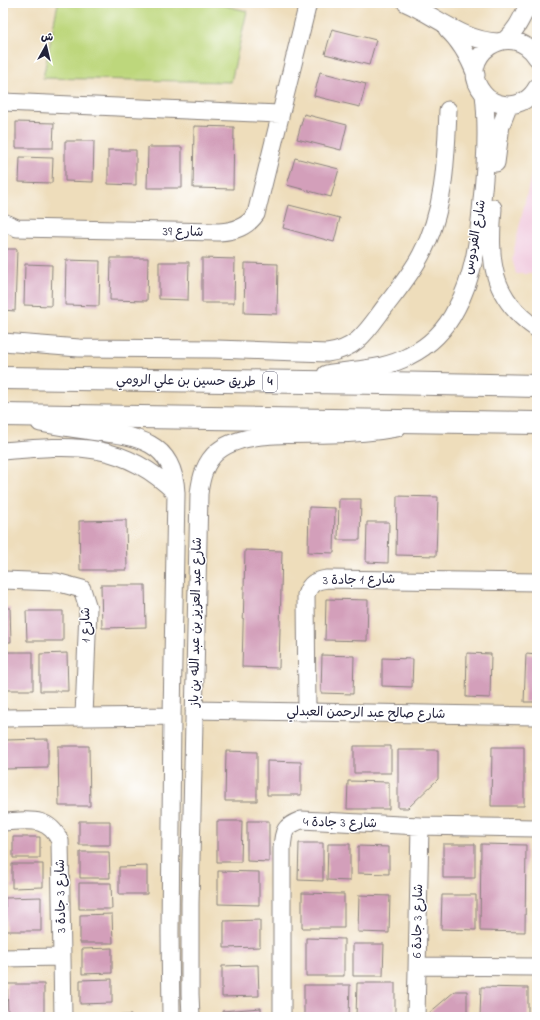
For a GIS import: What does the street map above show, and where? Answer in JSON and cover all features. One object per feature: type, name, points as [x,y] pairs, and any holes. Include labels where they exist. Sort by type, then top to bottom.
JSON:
[{"type":"highway","name":"طريق حسين بن علي الرومي","points":[[3,378],[537,386]]},
{"type":"highway","points":[[6,415],[537,423]]},
{"type":"street","name":"شارع 39","points":[[3,222],[16,228],[204,232],[232,231],[243,227],[256,214],[308,3]]},
{"type":"street","points":[[406,3],[419,9],[441,23],[474,38],[483,40],[515,41],[524,44],[537,58]]},
{"type":"street","points":[[476,75],[476,64],[481,55],[488,47],[513,34],[529,3]]},
{"type":"street","name":"شارع الفردوس","points":[[292,382],[320,375],[365,370],[395,362],[409,356],[420,350],[440,332],[448,322],[461,298],[475,249],[480,224],[486,146],[486,111],[484,94],[478,85],[476,75],[469,59],[456,38],[441,23]]},
{"type":"street","points":[[484,94],[493,101],[509,105],[517,103],[534,94]]},
{"type":"street","points":[[3,102],[280,114]]},
{"type":"street","name":"شارع الفردوس","points":[[509,105],[501,125],[497,154],[491,228],[492,260],[497,281],[508,302],[524,319],[537,329]]},
{"type":"street","points":[[3,342],[79,348],[216,349],[327,353],[335,352],[350,346],[363,336],[413,269],[428,239],[439,205],[442,187],[448,110]]},
{"type":"street","name":"شارع عبد العزيز بن عبد الله بن باز","points":[[6,415],[52,425],[142,439],[162,453],[174,477],[176,493],[170,933],[175,1013]]},
{"type":"street","name":"شارع عبد العزيز بن عبد الله بن باز","points":[[191,1017],[190,904],[199,494],[204,470],[210,460],[226,445],[253,438],[358,433],[401,428],[432,421]]},
{"type":"street","points":[[3,451],[78,447],[106,452],[126,458],[146,468],[176,493]]},
{"type":"street","name":"شارع 1 جادة 3","points":[[307,712],[306,595],[308,588],[316,581],[327,579],[537,582]]},
{"type":"street","name":"شارع 1","points":[[3,580],[56,582],[82,589],[88,608],[84,717]]},
{"type":"street","name":"شارع صالح عبد الرحمن العبدلي","points":[[194,710],[537,716]]},
{"type":"street","points":[[3,718],[172,716]]},
{"type":"street","name":"شارع 3 جادة 4","points":[[282,1017],[282,848],[283,835],[289,825],[301,820],[420,826],[537,828]]},
{"type":"street","name":"شارع 3 جادة 3","points":[[3,822],[33,821],[45,824],[55,831],[60,841],[64,1017]]},
{"type":"street","name":"شارع 3 جادة 6","points":[[416,1017],[420,826]]},
{"type":"street","points":[[170,933],[176,943],[176,987],[178,992],[183,995],[190,994]]},
{"type":"street","points":[[3,958],[62,957]]},
{"type":"street","points":[[417,966],[537,966]]},
{"type":"shaded area","points":[[537,149],[537,274],[516,274],[512,258]]},
{"type":"green space","points":[[58,3],[214,3],[247,11],[231,82],[43,78]]},
{"type":"building","points":[[332,29],[376,40],[369,65],[325,54]]},
{"type":"building","points":[[320,72],[366,84],[360,107],[314,96]]},
{"type":"building","points":[[304,114],[347,125],[341,150],[297,139]]},
{"type":"building","points":[[16,122],[54,123],[53,148],[16,148]]},
{"type":"building","points":[[194,126],[234,127],[233,189],[193,188]]},
{"type":"building","points":[[65,141],[94,141],[93,182],[65,181]]},
{"type":"building","points":[[148,147],[182,147],[182,188],[147,188]]},
{"type":"building","points":[[108,150],[136,150],[136,185],[108,184]]},
{"type":"building","points":[[20,157],[53,158],[52,183],[19,182]]},
{"type":"building","points":[[295,158],[339,169],[331,197],[287,185]]},
{"type":"building","points":[[289,205],[340,218],[334,242],[283,228]]},
{"type":"building","points":[[3,249],[17,249],[15,311],[3,310]]},
{"type":"building","points":[[111,258],[148,258],[147,301],[110,300]]},
{"type":"building","points":[[202,258],[235,259],[234,303],[202,303]]},
{"type":"building","points":[[66,260],[100,261],[99,306],[65,305]]},
{"type":"building","points":[[159,262],[189,262],[188,300],[159,299]]},
{"type":"building","points":[[245,263],[278,264],[277,314],[244,313]]},
{"type":"building","points":[[25,264],[52,265],[51,306],[24,305]]},
{"type":"building","points":[[397,496],[438,497],[436,556],[396,555]]},
{"type":"building","points":[[339,499],[361,499],[360,540],[338,540]]},
{"type":"building","points":[[309,507],[335,508],[334,553],[308,552]]},
{"type":"building","points":[[126,520],[127,570],[80,570],[79,521]]},
{"type":"building","points":[[367,522],[389,522],[388,563],[366,562]]},
{"type":"building","points":[[245,550],[282,551],[279,668],[242,667]]},
{"type":"building","points":[[101,585],[145,585],[146,627],[102,628]]},
{"type":"building","points":[[326,599],[368,600],[367,641],[325,640]]},
{"type":"building","points":[[3,608],[10,608],[11,642],[3,642]]},
{"type":"building","points":[[26,611],[63,611],[63,641],[27,641]]},
{"type":"building","points":[[6,652],[33,652],[33,690],[7,690]]},
{"type":"building","points":[[67,653],[68,691],[40,691],[40,654]]},
{"type":"building","points":[[467,653],[491,654],[490,698],[466,697]]},
{"type":"building","points":[[526,654],[537,655],[537,702],[524,702]]},
{"type":"building","points":[[322,655],[354,656],[353,694],[321,693]]},
{"type":"building","points":[[382,658],[413,659],[412,687],[382,686]]},
{"type":"building","points":[[48,739],[48,768],[5,769],[5,740]]},
{"type":"building","points":[[58,746],[89,746],[90,806],[59,806]]},
{"type":"building","points":[[354,746],[391,746],[391,773],[354,773]]},
{"type":"building","points":[[492,747],[524,747],[524,806],[491,806]]},
{"type":"building","points":[[398,750],[438,750],[438,779],[408,808],[398,808]]},
{"type":"building","points":[[226,751],[257,752],[257,801],[225,801]]},
{"type":"building","points":[[267,761],[301,762],[301,795],[267,795]]},
{"type":"building","points":[[348,781],[389,782],[389,809],[347,809]]},
{"type":"building","points":[[79,821],[110,821],[110,845],[79,845]]},
{"type":"building","points":[[217,821],[242,821],[241,862],[217,862]]},
{"type":"building","points":[[247,821],[269,821],[269,862],[247,861]]},
{"type":"building","points":[[13,837],[40,837],[40,858],[13,858]]},
{"type":"building","points":[[299,843],[323,843],[323,881],[298,880]]},
{"type":"building","points":[[328,844],[350,844],[350,881],[327,880]]},
{"type":"building","points":[[443,844],[475,844],[475,878],[443,878]]},
{"type":"building","points":[[481,844],[526,845],[525,932],[480,931]]},
{"type":"building","points":[[358,846],[389,847],[389,874],[358,873]]},
{"type":"building","points":[[80,852],[109,852],[110,878],[80,878]]},
{"type":"building","points":[[12,864],[43,864],[43,887],[12,888]]},
{"type":"building","points":[[147,866],[147,894],[119,894],[119,867]]},
{"type":"building","points":[[218,871],[259,872],[259,905],[218,904]]},
{"type":"building","points":[[79,883],[111,883],[112,909],[79,909]]},
{"type":"building","points":[[302,893],[344,894],[344,928],[302,928]]},
{"type":"building","points":[[359,895],[390,896],[389,933],[358,932]]},
{"type":"building","points":[[442,895],[476,895],[476,930],[441,929]]},
{"type":"building","points":[[41,897],[41,931],[6,931],[5,898]]},
{"type":"building","points":[[112,914],[113,943],[80,943],[80,915]]},
{"type":"building","points":[[260,920],[260,947],[224,948],[224,921]]},
{"type":"building","points":[[306,938],[344,939],[344,976],[306,976]]},
{"type":"building","points":[[353,944],[384,944],[383,976],[353,976]]},
{"type":"building","points":[[112,948],[112,973],[82,974],[82,949]]},
{"type":"building","points":[[258,965],[259,996],[222,997],[222,966]]},
{"type":"building","points":[[112,979],[112,1003],[80,1004],[80,980]]},
{"type":"building","points":[[357,983],[395,983],[395,1017],[356,1017]]},
{"type":"building","points":[[7,984],[44,984],[44,1017],[8,1017]]},
{"type":"building","points":[[304,985],[350,985],[349,1017],[304,1017]]},
{"type":"building","points":[[481,987],[528,988],[528,1017],[480,1017]]},
{"type":"building","points":[[455,991],[467,991],[467,1017],[428,1017],[428,1014]]},
{"type":"building","points":[[261,1008],[261,1017],[223,1017],[222,1011]]},
{"type":"building","points":[[131,1015],[131,1017],[98,1017],[98,1016]]}]
